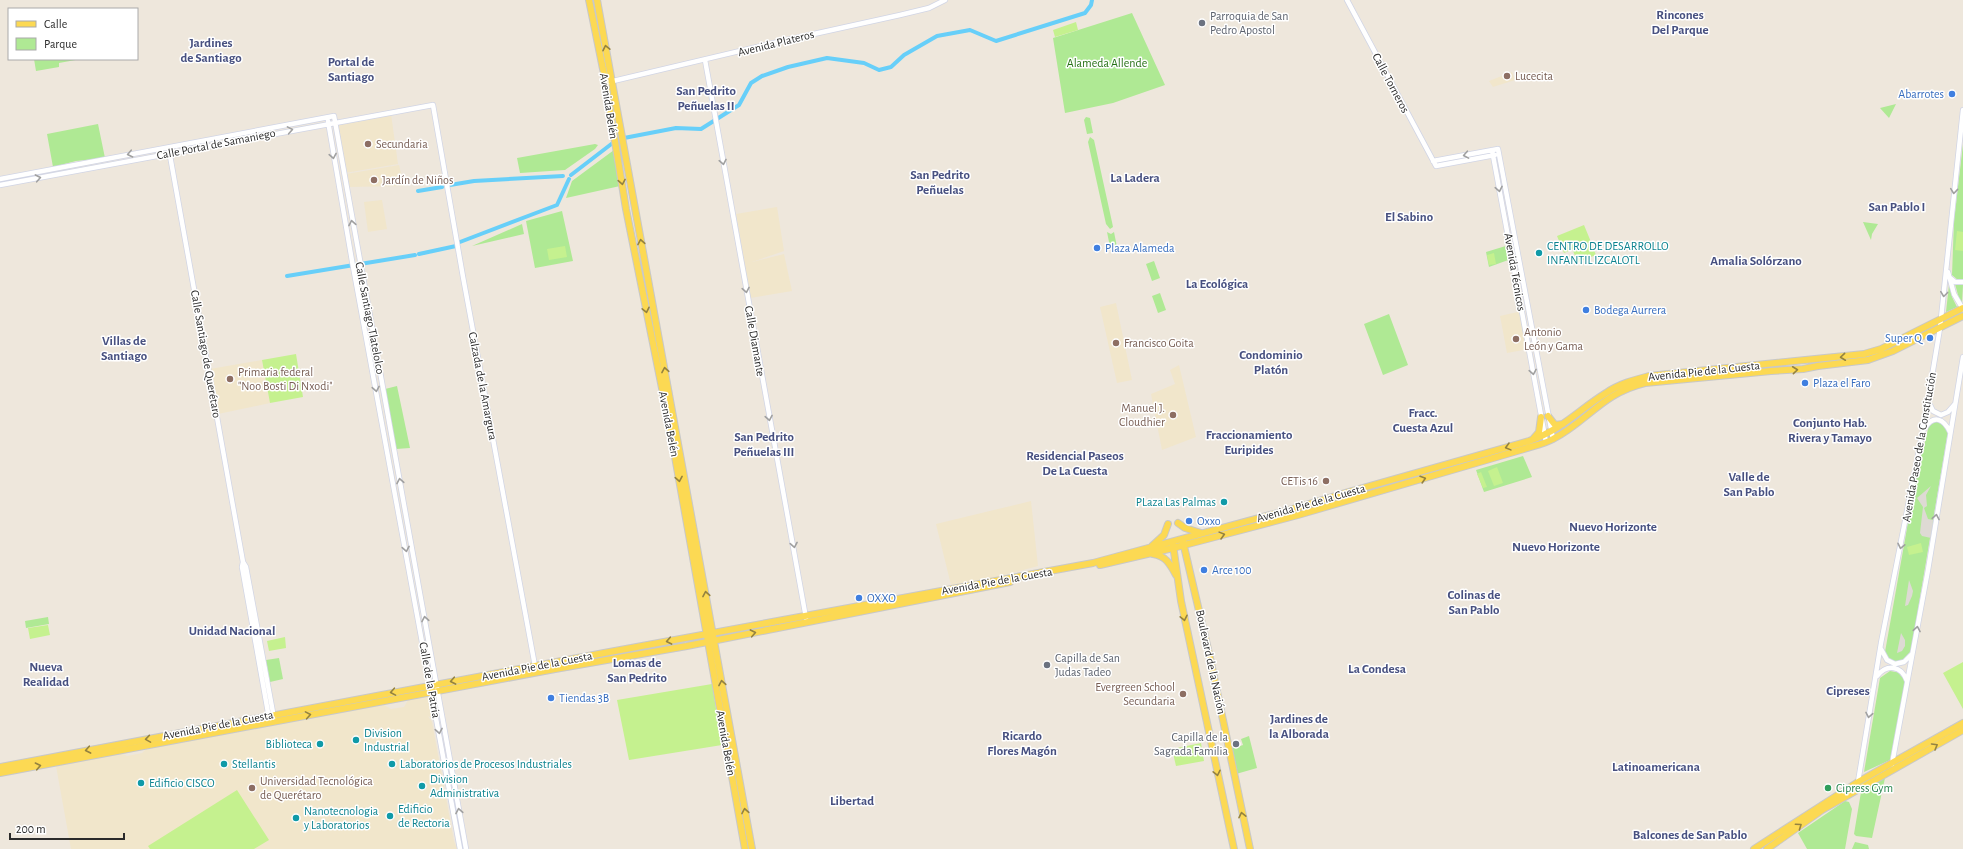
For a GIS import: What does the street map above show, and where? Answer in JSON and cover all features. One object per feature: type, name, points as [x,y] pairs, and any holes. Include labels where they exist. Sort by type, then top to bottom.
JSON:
[{"type":"main road","name":"Avenida Belén","points":[[589,0],[605,83],[626,210],[752,849]]},
{"type":"main road","name":"Avenida Belén","points":[[597,0],[613,81],[710,633]]},
{"type":"main road","name":"Avenida Pie de la Cuesta","points":[[1183,542],[1203,534],[1549,437],[1607,392],[1634,380],[1649,376],[1864,354],[1881,349],[1963,309]]},
{"type":"main road","name":"Avenida Pie de la Cuesta","points":[[0,767],[435,692],[712,641],[806,619],[1064,569],[1173,545],[1367,496],[1549,437],[1610,397],[1632,386],[1645,383],[1771,371],[1803,370],[1818,366],[1868,360],[1893,351],[1963,316]]},
{"type":"main road","points":[[1529,442],[1539,432],[1545,417],[1555,425],[1568,422]]},
{"type":"main road","points":[[1178,523],[1185,528],[1203,534]]},
{"type":"main road","points":[[1168,524],[1164,534],[1151,550],[1168,561],[1178,580]]},
{"type":"main road","name":"Boulevard de la Nación","points":[[1183,542],[1250,849]]},
{"type":"main road","name":"Boulevard de la Nación","points":[[1173,545],[1181,601],[1234,849]]},
{"type":"main road","points":[[1178,580],[1179,567],[1184,565],[1187,568],[1197,601]]},
{"type":"main road","name":"Avenida Pie de la Cuesta","points":[[0,773],[434,685],[710,633],[806,619]]},
{"type":"main road","name":"Avenida Belén","points":[[712,641],[726,746],[745,849]]},
{"type":"main road","points":[[1754,849],[1858,782],[1963,723]]},
{"type":"main road","points":[[1767,849],[1822,810],[1963,730]]},
{"type":"street","name":"Avenida Plateros","points":[[605,83],[929,8],[945,0]]},
{"type":"street","name":"Calle Torneros","points":[[1347,0],[1435,163],[1493,153]]},
{"type":"street","name":"Calle Diamante","points":[[705,60],[714,118],[798,565],[806,619]]},
{"type":"street","name":"Calle Portal de Samaniego","points":[[0,185],[433,105]]},
{"type":"street","name":"Calzada de la Amargura","points":[[433,105],[462,277],[535,666]]},
{"type":"street","name":"Avenida Paseo de la Constitución","points":[[1858,782],[1881,648],[1923,430],[1940,328],[1963,110]]},
{"type":"street","name":"Calle Portal de Samaniego","points":[[0,179],[168,146],[334,116]]},
{"type":"street","name":"Calle Santiago Tlatelolco","points":[[334,116],[407,519]]},
{"type":"street","name":"Calle Santiago Tlatelolco","points":[[328,117],[351,255],[398,511]]},
{"type":"street","points":[[1959,137],[1963,128]]},
{"type":"street","name":"Calle Santiago de Querétaro","points":[[168,146],[272,719]]},
{"type":"street","name":"Avenida Técnicos","points":[[1545,417],[1531,328],[1498,152],[1493,153],[1525,329],[1549,437]]},
{"type":"street","points":[[1947,268],[1954,294],[1963,309]]},
{"type":"street","points":[[1949,277],[1955,282],[1963,282]]},
{"type":"street","points":[[1525,329],[1531,328]]},
{"type":"street","points":[[1892,764],[1963,357]]},
{"type":"street","points":[[1927,400],[1931,410],[1938,414],[1948,412],[1955,404]]},
{"type":"street","points":[[1923,430],[1930,421],[1939,419],[1945,422],[1950,432]]},
{"type":"street","name":"Calle de la Patria","points":[[398,511],[434,685]]},
{"type":"street","name":"Calle de la Patria","points":[[407,519],[460,849]]},
{"type":"street","points":[[1881,648],[1887,660],[1895,664],[1904,662],[1912,653]]},
{"type":"street","points":[[1876,678],[1884,670],[1894,667],[1903,673],[1907,683]]},
{"type":"street","name":"Calle de la Patria","points":[[435,692],[466,849]]},
{"type":"shaded area","name":"Lucecita","points":[[1512,72],[1515,80],[1493,87],[1489,81]]},
{"type":"shaded area","name":"Secundaria","points":[[391,114],[398,164],[345,173],[337,124]]},
{"type":"shaded area","name":"Jardín de Niños","points":[[399,165],[404,186],[347,187],[346,174]]},
{"type":"shaded area","points":[[382,200],[387,229],[368,232],[364,202]]},
{"type":"shaded area","points":[[777,207],[784,251],[752,262],[784,254],[792,291],[750,298],[736,214]]},
{"type":"shaded area","name":"Francisco Goita","points":[[1116,303],[1132,380],[1117,383],[1100,307]]},
{"type":"shaded area","name":"Antonio León y Gama","points":[[1522,311],[1529,349],[1507,353],[1500,316]]},
{"type":"shaded area","name":"Primaria federal \"Noo Bosti Di Nxodi\"","points":[[262,360],[270,403],[218,414],[210,369]]},
{"type":"shaded area","name":"Manuel J. Cloudhier","points":[[1179,365],[1196,437],[1162,450],[1151,394],[1175,384],[1170,370]]},
{"type":"shaded area","points":[[1931,486],[1926,495],[1927,506],[1924,508],[1928,519],[1933,520],[1931,538],[1922,536],[1920,533],[1923,507],[1917,498]]},
{"type":"shaded area","points":[[1031,501],[1038,566],[952,589],[936,524]]},
{"type":"shaded area","points":[[1909,580],[1913,591],[1908,605],[1905,606]]},
{"type":"shaded area","points":[[1901,633],[1905,640],[1905,646],[1902,651],[1897,653]]},
{"type":"shaded area","name":"Universidad Tecnológica de Querétaro","points":[[429,696],[433,719],[428,716],[432,722],[454,841],[457,849],[71,849],[56,766],[121,753],[127,756],[142,753],[146,749],[384,705],[391,709],[404,707],[408,700]]},
{"type":"green space","name":"Alameda Allende","points":[[1132,13],[1165,85],[1113,103],[1065,113],[1053,38]]},
{"type":"green space","points":[[1076,22],[1078,30],[1055,37],[1053,30]]},
{"type":"green space","points":[[34,60],[76,60],[59,63],[59,67],[36,71]]},
{"type":"green space","points":[[1896,104],[1889,118],[1880,108]]},
{"type":"green space","points":[[1086,117],[1090,118],[1093,133],[1087,134],[1084,120]]},
{"type":"green space","points":[[98,124],[105,158],[76,161],[53,167],[47,134]]},
{"type":"green space","points":[[1090,137],[1094,140],[1112,222],[1113,227],[1110,229],[1106,224],[1088,142]]},
{"type":"green space","points":[[595,144],[598,145],[595,149],[565,170],[520,173],[517,158]]},
{"type":"green space","points":[[1963,144],[1963,279],[1958,280],[1952,275],[1954,221]]},
{"type":"green space","points":[[614,150],[620,186],[566,198],[572,181]]},
{"type":"green space","points":[[562,211],[573,261],[535,268],[526,221]]},
{"type":"green space","points":[[1863,222],[1878,224],[1872,234],[1871,240]]},
{"type":"green space","points":[[522,224],[524,234],[472,246]]},
{"type":"green space","points":[[1584,225],[1591,242],[1564,253],[1557,236]]},
{"type":"green space","points":[[1957,231],[1963,232],[1963,251],[1955,250]]},
{"type":"green space","points":[[1107,232],[1111,234],[1114,232],[1117,247],[1110,247]]},
{"type":"green space","points":[[1591,243],[1596,255],[1578,262],[1573,251]]},
{"type":"green space","points":[[1509,245],[1511,259],[1489,267],[1486,252]]},
{"type":"green space","points":[[565,246],[567,257],[549,260],[547,249]]},
{"type":"green space","points":[[1494,253],[1496,264],[1489,265],[1487,255]]},
{"type":"green space","points":[[1154,261],[1160,278],[1152,281],[1146,264]]},
{"type":"green space","points":[[1955,284],[1963,285],[1962,304],[1960,302]]},
{"type":"green space","points":[[1949,285],[1952,297],[1957,307],[1946,312]]},
{"type":"green space","points":[[1160,293],[1166,310],[1158,313],[1152,296]]},
{"type":"green space","points":[[1389,314],[1408,365],[1383,375],[1364,324]]},
{"type":"green space","points":[[296,354],[303,397],[270,403],[262,360]]},
{"type":"green space","points":[[397,386],[410,448],[396,449],[385,389]]},
{"type":"green space","points":[[1936,421],[1941,422],[1948,431],[1911,651],[1904,659],[1895,663],[1887,657],[1885,652],[1920,455],[1924,446],[1929,425]]},
{"type":"green space","points":[[1523,456],[1532,477],[1484,492],[1476,470]]},
{"type":"green space","points":[[1497,467],[1503,483],[1494,486],[1488,471]]},
{"type":"green space","points":[[1481,472],[1487,487],[1483,488],[1477,474]]},
{"type":"green space","points":[[1921,543],[1923,552],[1909,555],[1907,547]]},
{"type":"green space","points":[[48,617],[49,624],[26,628],[25,621]]},
{"type":"green space","points":[[48,625],[50,635],[30,639],[28,628]]},
{"type":"green space","points":[[285,637],[286,648],[269,651],[267,641]]},
{"type":"green space","points":[[279,658],[283,679],[270,682],[266,660]]},
{"type":"green space","points":[[1963,662],[1963,709],[1943,673]]},
{"type":"green space","points":[[1890,671],[1901,673],[1905,682],[1890,760],[1864,772],[1880,678]]},
{"type":"green space","points":[[712,684],[722,745],[629,760],[617,700]]},
{"type":"green space","points":[[1249,736],[1257,768],[1236,774],[1230,749],[1243,745],[1241,739]]},
{"type":"green space","points":[[1201,743],[1204,761],[1176,766],[1172,749]]},
{"type":"green space","points":[[1885,778],[1872,838],[1856,836],[1854,834],[1861,792]]},
{"type":"green space","points":[[237,790],[269,840],[254,849],[150,849],[148,846]]},
{"type":"green space","points":[[1845,801],[1849,802],[1852,809],[1845,849],[1807,849],[1798,833]]},
{"type":"green space","points":[[1855,842],[1868,845],[1869,849],[1852,849]]},
{"type":"waterway","points":[[624,138],[676,128],[701,129],[739,105],[751,83],[762,76],[788,67],[827,58],[864,63],[879,70],[891,67],[904,55],[937,36],[970,30],[996,41],[1085,13],[1091,5],[1092,0]]},
{"type":"waterway","points":[[571,175],[614,142]]},
{"type":"waterway","points":[[450,185],[474,181],[563,176]]},
{"type":"waterway","points":[[460,242],[557,205],[569,179]]},
{"type":"waterway","points":[[418,191],[442,187]]},
{"type":"waterway","points":[[419,254],[456,246]]},
{"type":"waterway","points":[[287,276],[415,255]]},
{"type":"place","name":"Parroquia de San Pedro Apostol","points":[[1202,23]]},
{"type":"place","name":"Lucecita","points":[[1507,76]]},
{"type":"place","name":"Abarrotes","points":[[1952,94]]},
{"type":"place","name":"Secundaria","points":[[368,144]]},
{"type":"place","name":"Jardín de Niños","points":[[374,180]]},
{"type":"place","name":"Plaza Alameda","points":[[1097,248]]},
{"type":"place","name":"CENTRO DE DESARROLLO INFANTIL IZCALOTL","points":[[1539,253]]},
{"type":"place","name":"Bodega Aurrera","points":[[1586,310]]},
{"type":"place","name":"Super Q","points":[[1930,338]]},
{"type":"place","name":"Antonio León y Gama","points":[[1516,339]]},
{"type":"place","name":"Francisco Goita","points":[[1116,343]]},
{"type":"place","name":"Primaria federal \"Noo Bosti Di Nxodi\"","points":[[230,379]]},
{"type":"place","name":"Plaza el Faro","points":[[1805,383]]},
{"type":"place","name":"Manuel J. Cloudhier","points":[[1173,415]]},
{"type":"place","name":"CETis 16","points":[[1326,481]]},
{"type":"place","name":"PLaza Las Palmas","points":[[1224,502]]},
{"type":"place","name":"Oxxo","points":[[1189,521]]},
{"type":"place","name":"Arce 100","points":[[1204,570]]},
{"type":"place","name":"OXXO","points":[[859,598]]},
{"type":"place","name":"Capilla de San Judas Tadeo","points":[[1047,665]]},
{"type":"place","name":"Evergreen School Secundaria","points":[[1183,694]]},
{"type":"place","name":"Tiendas 3B","points":[[551,698]]},
{"type":"place","name":"Division Industrial","points":[[356,740]]},
{"type":"place","name":"Biblioteca","points":[[320,744]]},
{"type":"place","name":"Capilla de la Sagrada Familia","points":[[1236,744]]},
{"type":"place","name":"Stellantis","points":[[224,764]]},
{"type":"place","name":"Laboratorios de Procesos Industriales","points":[[392,764]]},
{"type":"place","name":"Edificio CISCO","points":[[141,783]]},
{"type":"place","name":"Division Administrativa","points":[[422,786]]},
{"type":"place","name":"Universidad Tecnológica de Querétaro","points":[[252,788]]},
{"type":"place","name":"Cipress Gym","points":[[1828,788]]},
{"type":"place","name":"Edificio de Rectoria","points":[[390,816]]},
{"type":"place","name":"Nanotecnologia y Laboratorios","points":[[296,818]]},
{"type":"district","name":"Rincones Del Parque","points":[[1680,22]]},
{"type":"district","name":"Jardines de Santiago","points":[[211,50]]},
{"type":"district","name":"Portal de Santiago","points":[[351,68]]},
{"type":"district","name":"San Pedrito Peñuelas II","points":[[706,98]]},
{"type":"district","name":"La Ladera","points":[[1135,177]]},
{"type":"district","name":"San Pedrito Peñuelas","points":[[940,182]]},
{"type":"district","name":"San Pablo I","points":[[1897,206]]},
{"type":"district","name":"El Sabino","points":[[1409,216]]},
{"type":"district","name":"Amalia Solórzano","points":[[1756,260]]},
{"type":"district","name":"La Ecológica","points":[[1217,283]]},
{"type":"district","name":"Villas de Santiago","points":[[124,348]]},
{"type":"district","name":"Condominio Platón","points":[[1271,362]]},
{"type":"district","name":"Fracc. Cuesta Azul","points":[[1423,420]]},
{"type":"district","name":"Conjunto Hab. Rivera y Tamayo","points":[[1830,430]]},
{"type":"district","name":"Fraccionamiento Euripides","points":[[1249,442]]},
{"type":"district","name":"San Pedrito Peñuelas III","points":[[764,444]]},
{"type":"district","name":"Residencial Paseos De La Cuesta","points":[[1075,462]]},
{"type":"district","name":"Valle de San Pablo","points":[[1749,484]]},
{"type":"district","name":"Nuevo Horizonte","points":[[1613,526]]},
{"type":"district","name":"Nuevo Horizonte","points":[[1556,546]]},
{"type":"district","name":"Colinas de San Pablo","points":[[1474,602]]},
{"type":"district","name":"Unidad Nacional","points":[[232,630]]},
{"type":"district","name":"La Condesa","points":[[1377,668]]},
{"type":"district","name":"Lomas de San Pedrito","points":[[637,670]]},
{"type":"district","name":"Nueva Realidad","points":[[46,674]]},
{"type":"district","name":"Cipreses","points":[[1848,690]]},
{"type":"district","name":"Jardines de la Alborada","points":[[1299,726]]},
{"type":"district","name":"Ricardo Flores Magón","points":[[1022,742]]},
{"type":"district","name":"Latinoamericana","points":[[1656,766]]},
{"type":"district","name":"Libertad","points":[[852,800]]},
{"type":"district","name":"Balcones de San Pablo","points":[[1690,834]]}]
